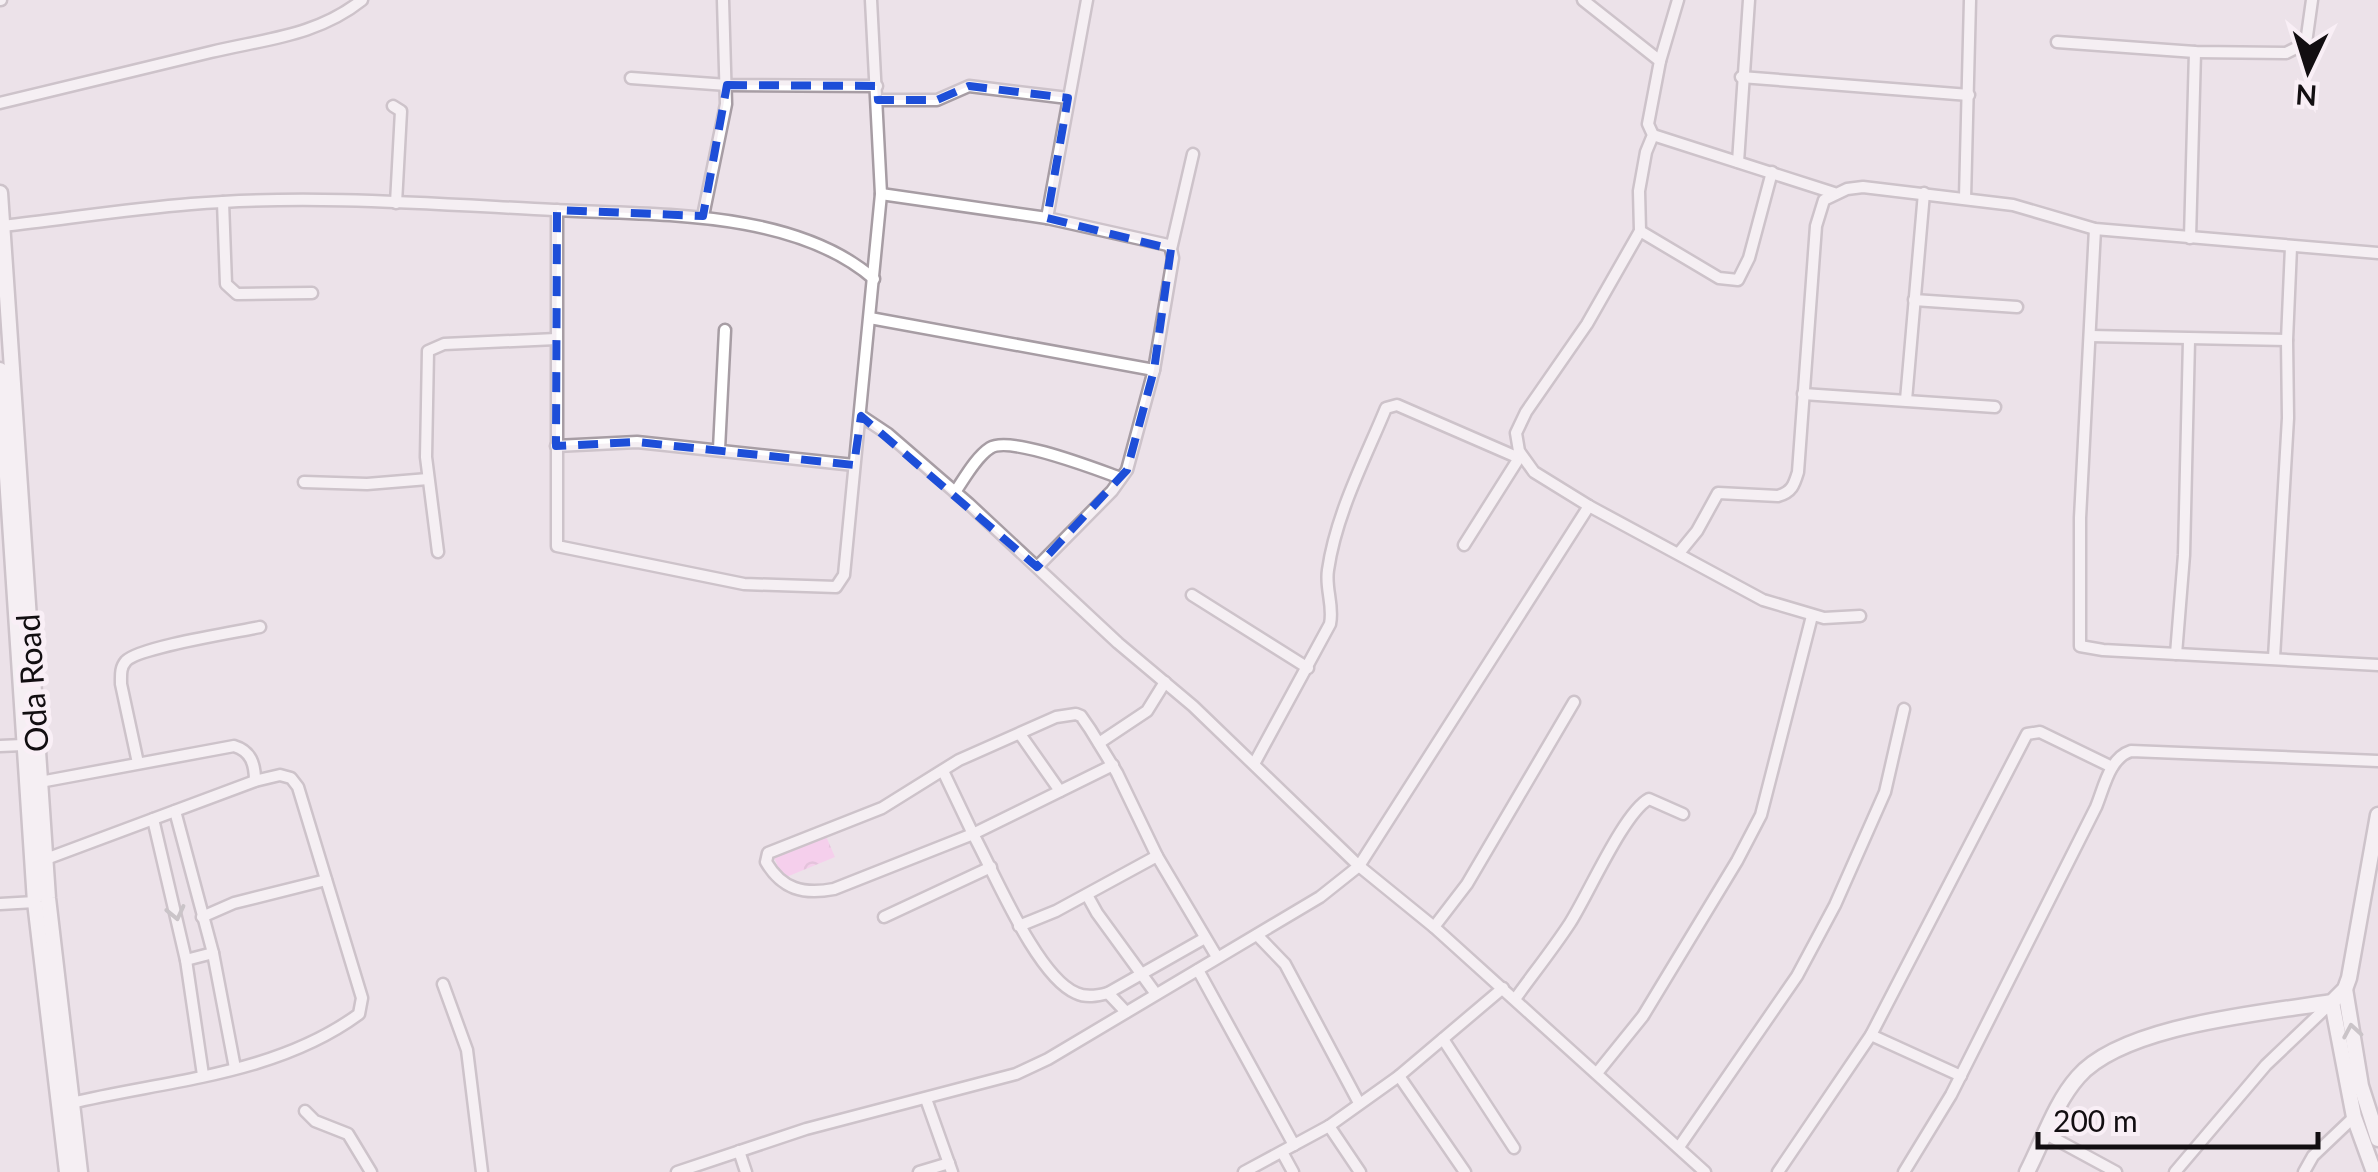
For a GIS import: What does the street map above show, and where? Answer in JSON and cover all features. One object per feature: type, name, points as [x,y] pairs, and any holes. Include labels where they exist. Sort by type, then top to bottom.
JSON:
[{"type":"street","points":[[0,102],[314,30],[362,0]]},
{"type":"street","points":[[702,216],[726,104],[722,0]]},
{"type":"street","points":[[557,210],[556,542],[560,550],[744,584],[831,588],[842,582],[881,194],[871,0]]},
{"type":"street","points":[[1048,218],[1087,0]]},
{"type":"street","points":[[1583,0],[1660,61]]},
{"type":"street","points":[[1464,546],[1519,455],[1516,433],[1526,412],[1587,324],[1640,231],[1639,191],[1653,135],[1648,124],[1660,61],[1678,0]]},
{"type":"street","points":[[1738,162],[1748,0]]},
{"type":"street","points":[[1965,198],[1970,0]]},
{"type":"street","points":[[2057,42],[2195,52],[2286,53],[2306,43],[2312,0]]},
{"type":"street","points":[[2190,238],[2195,52]]},
{"type":"street","points":[[1741,77],[1968,95]]},
{"type":"street","points":[[631,78],[877,86]]},
{"type":"street","points":[[878,100],[936,100],[969,86],[1068,98]]},
{"type":"street","points":[[393,106],[400,108],[402,116],[396,203]]},
{"type":"street","points":[[1653,135],[1834,193],[1862,187],[1924,193],[2014,205],[2094,229],[2378,252]]},
{"type":"street","points":[[1036,567],[1127,470],[1154,370],[1172,249],[1193,154]]},
{"type":"street","points":[[1640,231],[1719,278],[1738,280],[1750,258],[1772,172]]},
{"type":"street","name":"Oda Road","points":[[0,193],[46,859],[80,1172]]},
{"type":"street","points":[[1679,553],[1697,531],[1718,493],[1778,496],[1794,486],[1818,208],[1834,193]]},
{"type":"street","points":[[1906,400],[1924,193]]},
{"type":"street","points":[[881,194],[1048,218],[1172,249]]},
{"type":"street","points":[[223,202],[226,284],[230,291],[312,293]]},
{"type":"street","points":[[3,226],[223,202],[396,203],[702,216],[782,234],[856,263],[874,278]]},
{"type":"street","points":[[2094,229],[2078,640],[2083,648],[2378,664]]},
{"type":"street","points":[[2274,658],[2288,418],[2286,340],[2292,248]]},
{"type":"street","points":[[856,263],[876,260]]},
{"type":"street","points":[[1914,300],[2017,307]]},
{"type":"street","points":[[870,318],[1154,370]]},
{"type":"street","points":[[719,449],[725,330]]},
{"type":"street","points":[[2090,336],[2286,340]]},
{"type":"street","points":[[438,552],[428,479],[428,351],[444,344],[556,339]]},
{"type":"street","points":[[2176,654],[2184,555],[2189,340]]},
{"type":"street","name":"Oda Road","points":[[0,370],[5,516],[35,902],[67,1172]]},
{"type":"street","points":[[1803,394],[1996,406]]},
{"type":"street","points":[[1254,764],[1330,624],[1327,572],[1335,540],[1386,408],[1397,405],[1519,455],[1534,472],[1588,506],[1763,600],[1812,616],[1860,616]]},
{"type":"street","points":[[860,416],[888,434],[954,492],[1254,764],[1359,866],[1434,926],[1705,1172]]},
{"type":"street","points":[[556,446],[637,442],[854,466]]},
{"type":"street","points":[[954,492],[986,452],[1002,445],[1054,454],[1121,478]]},
{"type":"street","points":[[304,482],[366,484],[428,479]]},
{"type":"street","points":[[677,1172],[806,1129],[1016,1074],[1320,896],[1359,866],[1588,506]]},
{"type":"street","points":[[1579,522],[1605,513]]},
{"type":"street","points":[[1192,595],[1308,668]]},
{"type":"street","points":[[1598,1073],[1644,1016],[1761,815],[1812,616]]},
{"type":"street","points":[[138,763],[120,671],[124,663],[160,648],[260,626]]},
{"type":"street","points":[[1098,743],[1148,711],[1165,682]]},
{"type":"street","points":[[1434,926],[1467,884],[1574,702]]},
{"type":"street","points":[[1679,1147],[1797,976],[1835,904],[1885,792],[1904,709]]},
{"type":"street","points":[[1112,765],[974,834],[834,889],[816,893],[788,887],[776,880],[766,862],[774,848],[882,808],[959,760],[1056,717],[1076,714],[1112,765],[1157,856],[1216,958]]},
{"type":"street","points":[[1778,1172],[1871,1035],[2027,734],[2040,732],[2112,767]]},
{"type":"street","points":[[1020,734],[1060,791]]},
{"type":"street","points":[[0,746],[23,745]]},
{"type":"street","points":[[40,782],[234,746],[244,748],[251,758],[255,782]]},
{"type":"street","points":[[1904,1172],[1960,1076],[2096,807],[2112,767],[2122,754],[2131,751],[2378,761]]},
{"type":"street","points":[[942,771],[1019,926],[1056,978],[1070,990],[1082,995],[1108,993],[1205,938]]},
{"type":"street","points":[[46,859],[255,782],[280,775],[291,778],[298,787],[362,998],[359,1014],[313,1043],[279,1057],[71,1103]]},
{"type":"street","points":[[1515,999],[1570,924],[1642,802],[1649,799],[1683,814]]},
{"type":"street","points":[[175,811],[213,953],[234,1068]]},
{"type":"street","points":[[2175,1172],[2266,1064],[2344,989],[2352,965],[2378,815]]},
{"type":"street","points":[[153,819],[186,960],[204,1075]]},
{"type":"street","points":[[164,858],[186,852]]},
{"type":"street","points":[[1019,926],[1157,856]]},
{"type":"street","points":[[884,917],[991,867]]},
{"type":"street","points":[[202,917],[234,902],[326,880]]},
{"type":"street","points":[[1088,894],[1096,913],[1156,994]]},
{"type":"street","points":[[2362,900],[2378,903]]},
{"type":"street","points":[[0,904],[35,902]]},
{"type":"street","points":[[1257,935],[1285,964],[1359,1104]]},
{"type":"street","points":[[186,960],[213,953]]},
{"type":"street","points":[[1198,970],[1294,1146]]},
{"type":"street","points":[[443,984],[466,1050],[482,1172]]},
{"type":"street","points":[[1244,1172],[1329,1126],[1400,1076],[1502,988]]},
{"type":"street","points":[[2344,989],[2362,1086],[2378,1139]]},
{"type":"street","points":[[1108,993],[1126,1012]]},
{"type":"street","points":[[2332,1002],[2354,1117],[2374,1172]]},
{"type":"street","points":[[2027,1172],[2076,1079],[2092,1063],[2114,1051],[2186,1028],[2332,1002]]},
{"type":"street","points":[[1871,1035],[1960,1076]]},
{"type":"street","points":[[1443,1039],[1514,1148]]},
{"type":"street","points":[[1400,1076],[1464,1172]]},
{"type":"street","points":[[919,1172],[951,1167],[926,1099]]},
{"type":"street","points":[[305,1111],[348,1134],[371,1172]]},
{"type":"street","points":[[2304,1172],[2314,1156],[2354,1117]]},
{"type":"street","points":[[1329,1126],[1360,1172]]},
{"type":"street","points":[[2046,1134],[2116,1172]]},
{"type":"street","points":[[739,1151],[746,1172]]},
{"type":"street","points":[[1282,1152],[1293,1172]]},
{"type":"highlighted area","points":[[727,85],[877,86],[878,100],[937,100],[969,86],[1068,98],[1047,218],[1171,249],[1154,370],[1127,470],[1037,567],[861,416],[854,465],[637,442],[556,446],[557,210],[703,216]]},
{"type":"green space","points":[[825,834],[835,857],[784,878],[781,872],[776,874],[773,856]]}]
